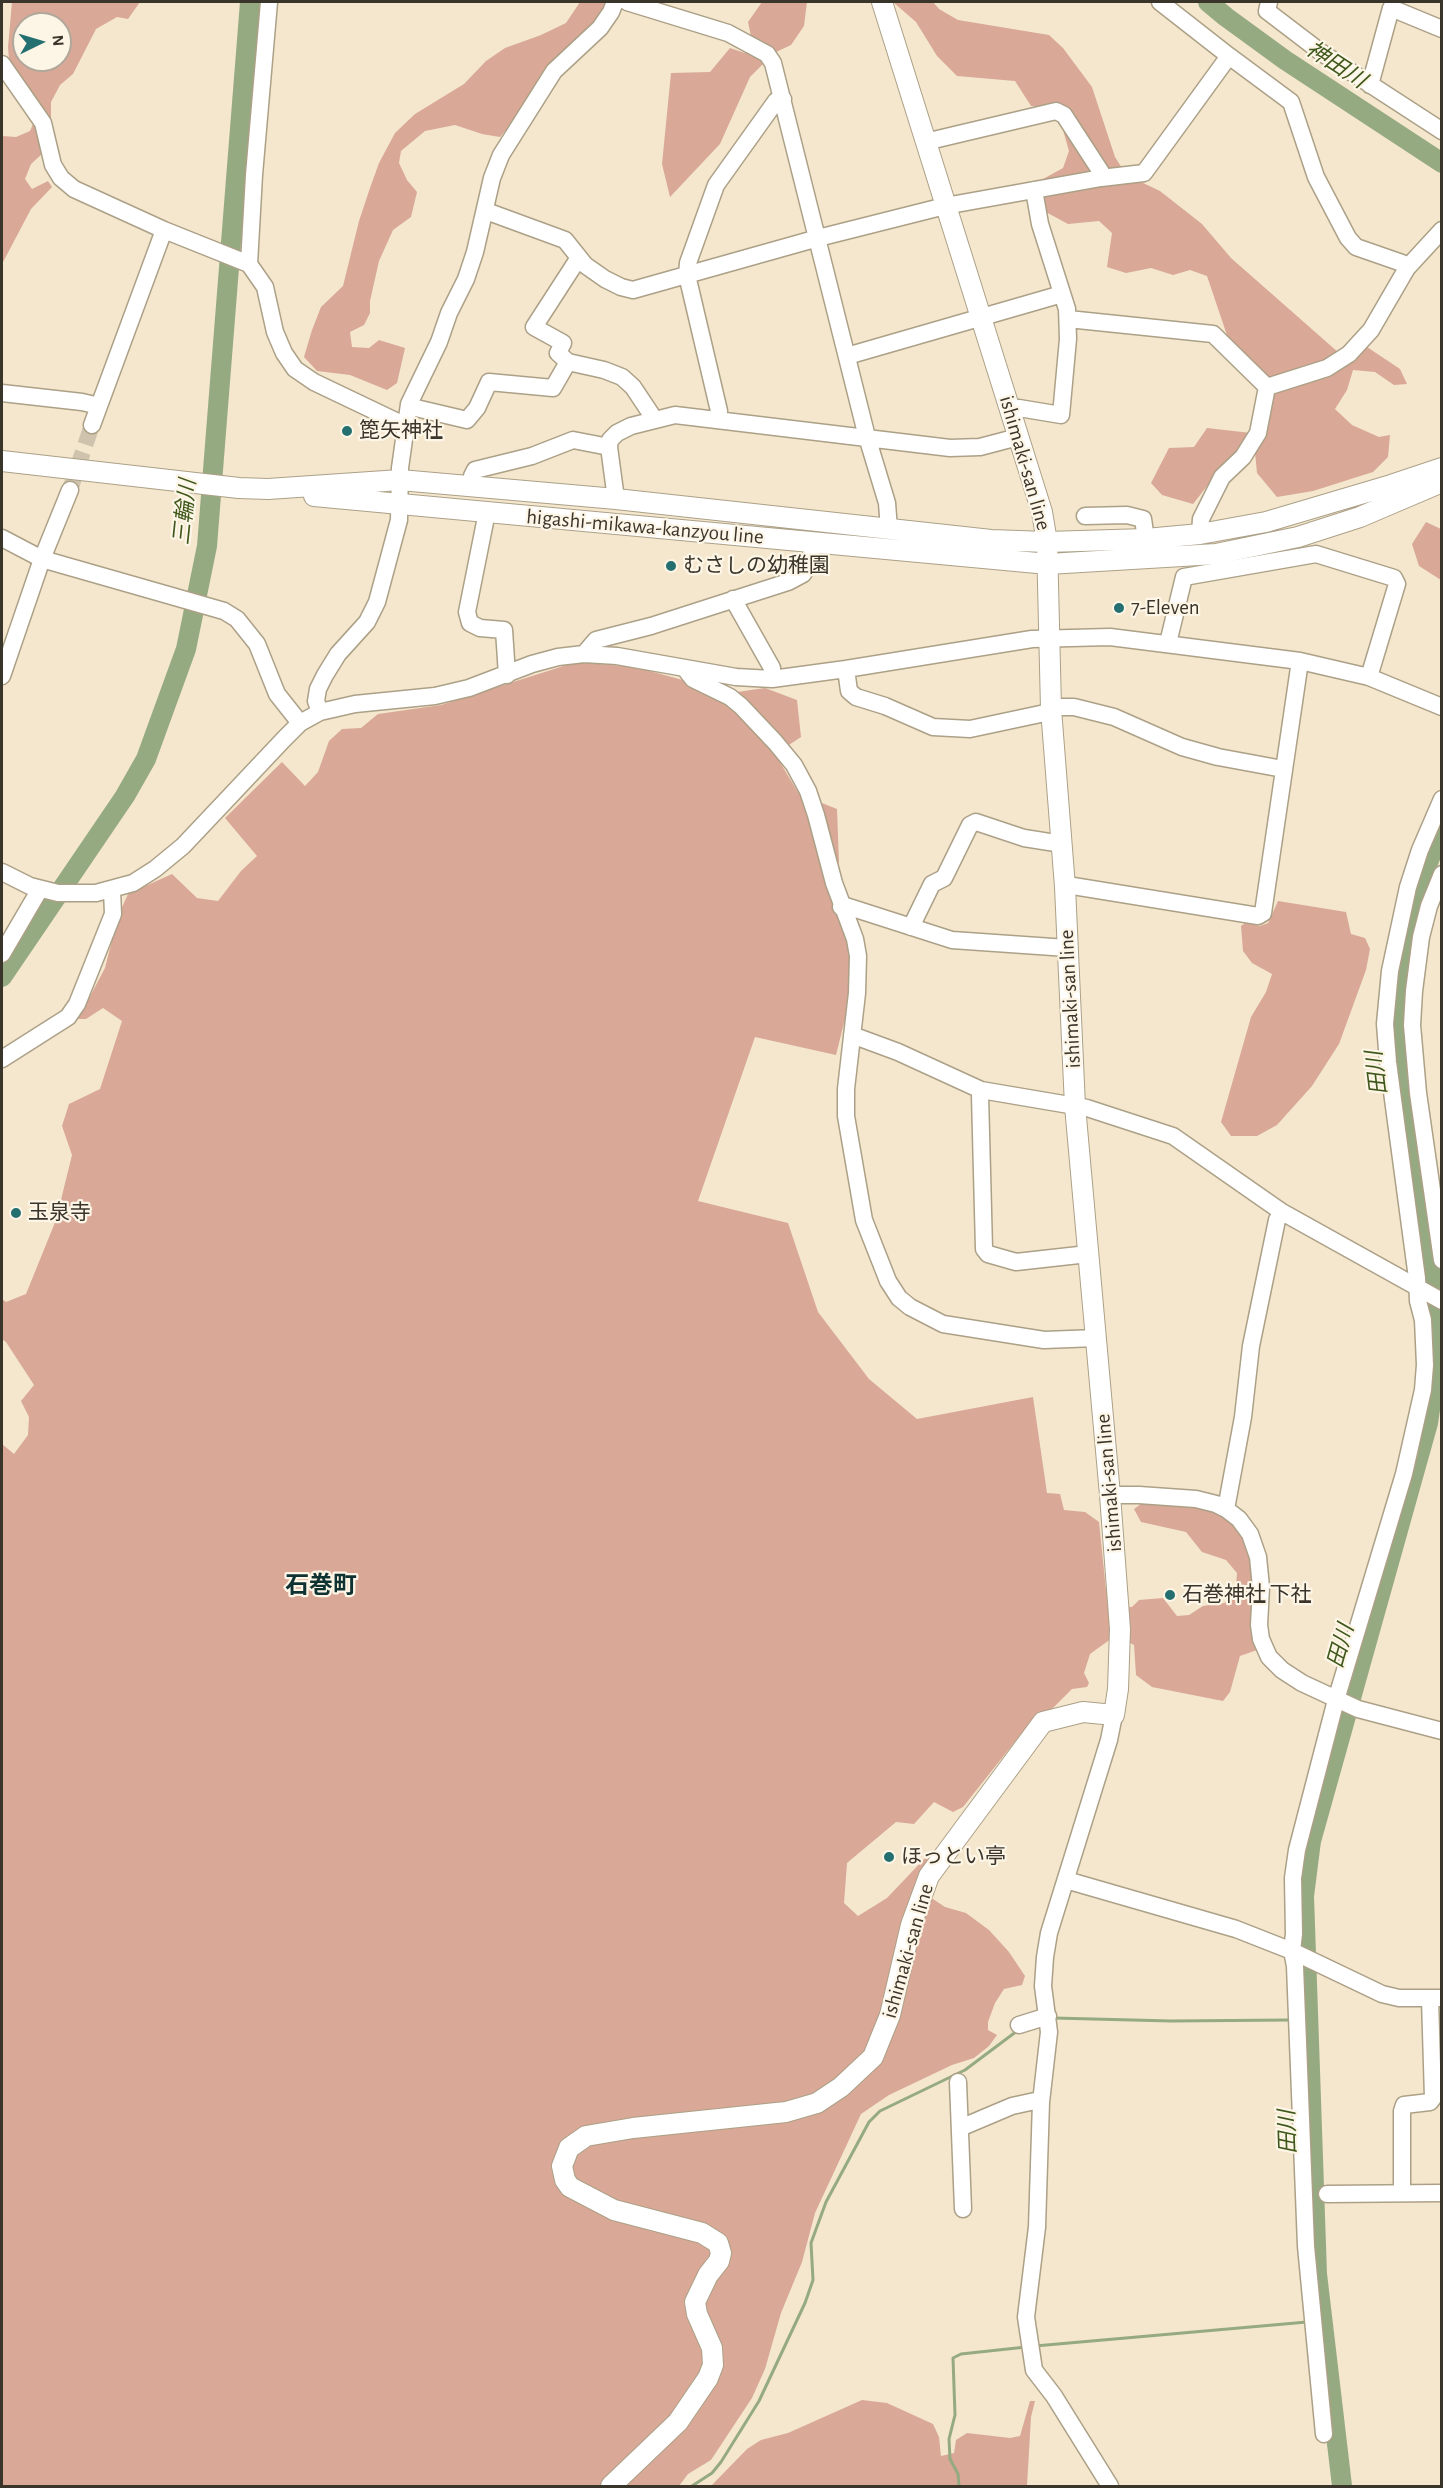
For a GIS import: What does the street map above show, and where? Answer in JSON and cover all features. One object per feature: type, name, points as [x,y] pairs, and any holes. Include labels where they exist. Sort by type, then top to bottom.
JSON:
[{"type":"main road","name":"ishimaki-san line","points":[[611,2487],[678,2421],[708,2378],[713,2365],[712,2348],[697,2314],[695,2302],[708,2275],[719,2261],[721,2253],[718,2243],[702,2233],[614,2210],[570,2187],[565,2180],[562,2166],[569,2148],[586,2136],[621,2130],[786,2112],[817,2103],[841,2087],[873,2056],[890,2015],[911,1925],[929,1876],[1043,1722],[1083,1712],[1114,1715],[1121,1661],[1097,1338],[1075,1107],[1065,887],[1052,709],[1047,542],[1042,512],[882,2]]},
{"type":"main road","name":"higashi-mikawa-kanzyou line","points":[[2,451],[67,468]]},
{"type":"main road","name":"higashi-mikawa-kanzyou line","points":[[2,461],[239,488],[268,489],[400,480],[616,499],[991,540],[1047,542],[1146,539],[1200,534],[1266,522],[1442,468]]},
{"type":"main road","name":"higashi-mikawa-kanzyou line","points":[[268,489],[293,495],[1048,564],[1216,554],[1298,537],[1360,517],[1442,482]]},
{"type":"street","points":[[245,263],[269,2]]},
{"type":"street","points":[[320,712],[316,701],[318,689],[325,675],[338,654],[367,622],[378,602],[395,544],[400,503],[404,425],[409,404],[466,279],[486,211],[492,178],[501,155],[554,71],[600,28],[615,2]]},
{"type":"street","points":[[627,2],[728,33],[767,54],[773,63],[867,437],[887,503],[888,529]]},
{"type":"street","points":[[1160,2],[1292,102],[1316,177],[1348,237],[1356,248],[1402,263],[1407,268]]},
{"type":"street","points":[[1269,2],[1267,11],[1322,53],[1442,131]]},
{"type":"street","points":[[1370,85],[1391,8],[1442,29]]},
{"type":"street","points":[[486,211],[565,240],[578,259],[605,279],[633,290],[818,238],[945,206],[1101,178],[1144,173],[1229,56]]},
{"type":"street","points":[[2,64],[43,123],[53,165],[61,178],[74,189],[164,230],[245,263],[265,287],[275,332],[295,369],[314,382],[404,425]]},
{"type":"street","points":[[718,419],[719,411],[687,274],[688,263],[716,185],[777,101],[783,99]]},
{"type":"street","points":[[925,142],[1056,111],[1064,115],[1101,172],[1101,178]]},
{"type":"street","points":[[1010,410],[1019,408],[1061,415],[1068,319],[1040,224],[1034,190]]},
{"type":"street","points":[[92,425],[164,230]]},
{"type":"street","points":[[1267,387],[1327,368],[1349,354],[1371,330],[1407,268],[1442,230]]},
{"type":"street","points":[[578,259],[534,327],[563,342],[558,353],[568,362],[604,370],[622,377],[633,387],[652,419]]},
{"type":"street","points":[[847,356],[1062,294]]},
{"type":"street","points":[[1068,319],[1213,334],[1267,387]]},
{"type":"street","points":[[409,404],[416,408],[466,420],[477,408],[489,382],[553,388],[568,362]]},
{"type":"street","points":[[1200,534],[1201,519],[1222,477],[1243,457],[1258,434],[1267,387]]},
{"type":"street","points":[[2,393],[99,406]]},
{"type":"street","points":[[616,499],[610,440],[617,433],[652,419],[675,415],[950,448],[980,447],[1018,437]]},
{"type":"street","points":[[471,487],[472,476],[476,470],[532,456],[573,440],[609,447]]},
{"type":"street","points":[[2,676],[42,559],[70,490]]},
{"type":"street","points":[[487,512],[467,612],[470,622],[480,628],[504,630],[507,675]]},
{"type":"street","points":[[1085,516],[1126,515],[1143,519],[1146,539]]},
{"type":"street","points":[[2,538],[42,559],[224,611],[237,619],[251,633],[277,694],[300,723]]},
{"type":"street","points":[[584,654],[596,640],[651,626],[788,582],[803,574],[810,562],[813,543]]},
{"type":"street","points":[[1168,643],[1184,578],[1316,554],[1394,578],[1397,584],[1370,677]]},
{"type":"street","points":[[733,599],[772,668],[772,679]]},
{"type":"street","points":[[2,872],[43,890],[75,894],[112,890],[133,883],[155,869],[183,846],[300,723],[320,712],[355,704],[435,696],[470,688],[549,660],[584,654],[616,656],[736,677],[772,679],[988,645],[1049,638],[1110,637],[1300,661],[1370,677],[1442,706]]},
{"type":"street","points":[[1065,887],[1073,886],[1258,916],[1263,912],[1300,661]]},
{"type":"street","points":[[685,669],[693,679],[730,697],[741,706],[794,765],[808,791],[816,815],[841,907],[855,939],[858,956],[857,993],[846,1107],[852,1161],[864,1220],[888,1281],[899,1298],[926,1317],[943,1324],[1044,1340],[1097,1338]]},
{"type":"street","points":[[846,669],[849,692],[856,697],[885,706],[933,727],[970,729],[1045,713],[1052,709],[1074,708],[1114,717],[1182,747],[1218,757],[1283,769]]},
{"type":"street","points":[[1324,2434],[1307,2266],[1293,1878],[1296,1850],[1404,1473],[1421,1401],[1425,1365],[1423,1320],[1418,1301],[1421,1289],[1388,1062],[1386,1011],[1397,934],[1408,887],[1420,850],[1442,799]]},
{"type":"street","points":[[911,927],[932,884],[944,878],[970,825],[976,822],[1024,838],[1062,844]]},
{"type":"street","points":[[1442,874],[1429,906],[1421,937],[1412,1025],[1418,1093],[1442,1260]]},
{"type":"street","points":[[2,954],[43,890]]},
{"type":"street","points":[[2,1059],[68,1017],[77,1004],[113,914],[112,890]]},
{"type":"street","points":[[841,907],[846,906],[952,940],[1067,948]]},
{"type":"street","points":[[852,1035],[898,1052],[981,1090],[1087,1108],[1173,1136],[1282,1212],[1442,1301]]},
{"type":"street","points":[[981,1090],[984,1249],[988,1254],[1016,1262],[1088,1254]]},
{"type":"street","points":[[1226,1509],[1241,1429],[1251,1346],[1277,1220],[1282,1212]]},
{"type":"street","points":[[1110,1496],[1139,1495],[1196,1499],[1226,1509],[1239,1519],[1250,1534],[1258,1557],[1261,1587],[1259,1625],[1261,1639],[1269,1657],[1282,1670],[1339,1701],[1358,1709],[1442,1731]]},
{"type":"street","points":[[1110,2487],[1054,2396],[1034,2370],[1026,2317],[1038,2221],[1041,2102],[1049,2032],[1043,1986],[1045,1957],[1049,1933],[1109,1740],[1114,1715]]},
{"type":"street","points":[[1066,1880],[1236,1929],[1295,1953],[1382,1994],[1399,1998],[1436,1999],[1433,2098],[1430,2102],[1404,2105],[1402,2111],[1402,2193]]},
{"type":"street","points":[[1018,2025],[1048,2016]]},
{"type":"street","points":[[958,2082],[963,2209]]},
{"type":"street","points":[[960,2128],[1012,2106],[1035,2101],[1041,2102]]},
{"type":"street","points":[[1327,2194],[1442,2193]]},
{"type":"shaded area","points":[[12,2],[140,2],[128,19],[117,17],[96,29],[73,74],[60,85],[51,102],[51,127],[42,154],[31,164],[25,179],[32,189],[48,181],[52,187],[31,209],[2,264],[2,136],[16,137],[30,131],[39,111],[16,72],[72,72],[72,12],[12,12],[12,65],[9,60]]},
{"type":"shaded area","points":[[580,2],[606,2],[601,17],[500,137],[455,125],[425,131],[401,151],[399,163],[407,180],[417,192],[411,217],[393,230],[379,261],[370,301],[370,313],[364,325],[350,332],[352,347],[369,348],[379,340],[405,348],[397,383],[387,390],[350,375],[317,371],[304,357],[312,330],[321,307],[343,286],[359,221],[370,188],[379,163],[395,133],[415,114],[464,84],[486,61],[505,48],[566,23]]},
{"type":"shaded area","points":[[762,2],[807,2],[804,26],[791,45],[774,53],[750,77],[720,144],[670,197],[662,164],[671,73],[710,72],[730,48],[745,53],[752,41],[748,22]]},
{"type":"shaded area","points":[[893,2],[933,2],[939,9],[958,20],[1049,35],[1063,48],[1092,87],[1115,157],[1122,168],[1123,182],[1141,182],[1160,191],[1202,224],[1231,258],[1339,353],[1356,360],[1367,347],[1400,369],[1407,384],[1394,385],[1375,372],[1353,370],[1347,390],[1335,409],[1352,425],[1379,437],[1390,435],[1388,457],[1373,472],[1313,491],[1277,497],[1257,473],[1255,452],[1215,476],[1193,504],[1162,495],[1151,483],[1169,448],[1194,447],[1207,428],[1260,434],[1269,394],[1232,350],[1207,276],[1190,270],[1173,275],[1151,268],[1126,273],[1107,267],[1112,233],[1099,221],[1068,224],[1044,211],[1043,179],[1063,168],[1069,151],[1057,109],[1031,106],[1015,81],[957,76],[937,56],[916,22]]},
{"type":"shaded area","points":[[1426,522],[1441,529],[1441,580],[1419,566],[1412,544]]},
{"type":"shaded area","points":[[576,662],[635,667],[690,682],[716,695],[765,688],[797,700],[801,737],[775,754],[799,794],[837,809],[839,862],[826,880],[848,946],[852,991],[836,1055],[755,1037],[698,1201],[788,1223],[818,1312],[869,1379],[917,1419],[1033,1397],[1047,1493],[1060,1494],[1064,1510],[1085,1512],[1099,1522],[1106,1590],[1114,1606],[1132,1607],[1139,1600],[1163,1598],[1177,1616],[1189,1615],[1203,1606],[1224,1603],[1235,1598],[1237,1573],[1226,1560],[1202,1552],[1186,1532],[1141,1522],[1134,1509],[1145,1501],[1197,1506],[1225,1517],[1243,1535],[1256,1574],[1257,1650],[1240,1656],[1230,1692],[1223,1701],[1152,1687],[1136,1675],[1134,1645],[1115,1636],[1090,1654],[1084,1673],[1089,1683],[1087,1687],[1072,1689],[1046,1715],[1021,1734],[963,1807],[953,1812],[934,1802],[914,1824],[896,1822],[847,1863],[844,1903],[858,1916],[887,1898],[925,1858],[932,1861],[918,1889],[945,1907],[966,1913],[989,1930],[1009,1952],[1025,1976],[1022,1985],[1004,1989],[995,2003],[988,2022],[988,2030],[997,2035],[989,2046],[974,2058],[952,2065],[889,2095],[861,2114],[815,2213],[802,2262],[781,2313],[765,2369],[752,2398],[711,2460],[688,2474],[679,2486],[2,2486],[2,1444],[14,1454],[28,1435],[29,1417],[21,1401],[34,1385],[2,1339],[2,1299],[6,1302],[26,1294],[56,1220],[72,1155],[62,1126],[69,1104],[100,1089],[122,1021],[103,1008],[86,1019],[78,1019],[105,968],[118,916],[128,894],[172,874],[197,898],[218,901],[241,871],[257,856],[225,818],[282,762],[305,786],[318,772],[329,741],[342,729],[361,728],[378,714],[441,705]]},
{"type":"shaded area","points":[[1278,901],[1346,912],[1351,934],[1365,938],[1370,949],[1366,970],[1339,1044],[1312,1086],[1277,1125],[1257,1136],[1231,1136],[1221,1122],[1251,1017],[1266,992],[1272,974],[1252,963],[1243,951],[1241,926],[1245,923],[1260,926],[1268,923]]},
{"type":"shaded area","points":[[862,2400],[887,2403],[933,2424],[939,2437],[941,2456],[954,2453],[956,2440],[967,2433],[1010,2438],[1020,2436],[1030,2401],[1035,2401],[1031,2417],[1027,2486],[711,2486],[747,2449],[761,2440],[788,2433]]},
{"type":"waterway","name":"三輪川","points":[[2,977],[125,796],[146,759],[186,649],[207,546],[250,2]]},
{"type":"waterway","name":"神田川","points":[[1208,2],[1285,60],[1442,163]]},
{"type":"waterway","name":"田川","points":[[1342,2486],[1317,2274],[1304,1896],[1311,1841],[1428,1423],[1434,1382],[1435,1324],[1432,1281],[1397,1053],[1397,1001],[1407,935],[1423,875],[1442,828]]},
{"type":"waterway","points":[[1054,2018],[1171,2021],[1290,2020]]},
{"type":"waterway","points":[[692,2486],[712,2473],[721,2462],[759,2401],[805,2303],[813,2280],[811,2243],[826,2202],[869,2122],[880,2111],[965,2070],[1017,2031]]},
{"type":"waterway","points":[[1035,2346],[1307,2322]]},
{"type":"waterway","points":[[959,2486],[958,2474],[950,2459],[949,2439],[955,2415],[953,2358],[961,2354],[1026,2347]]},
{"type":"tunnel","points":[[70,490],[92,425]]},
{"type":"place","name":"箆矢神社","points":[[347,431]]},
{"type":"place","name":"むさしの幼稚園","points":[[671,566]]},
{"type":"place","name":"7-Eleven","points":[[1119,608]]},
{"type":"place","name":"玉泉寺","points":[[16,1213]]},
{"type":"place","name":"石巻神社 下社","points":[[1170,1595]]},
{"type":"place","name":"ほっとい亭","points":[[889,1857]]},
{"type":"district","name":"石巻町","points":[[321,1586]]}]
